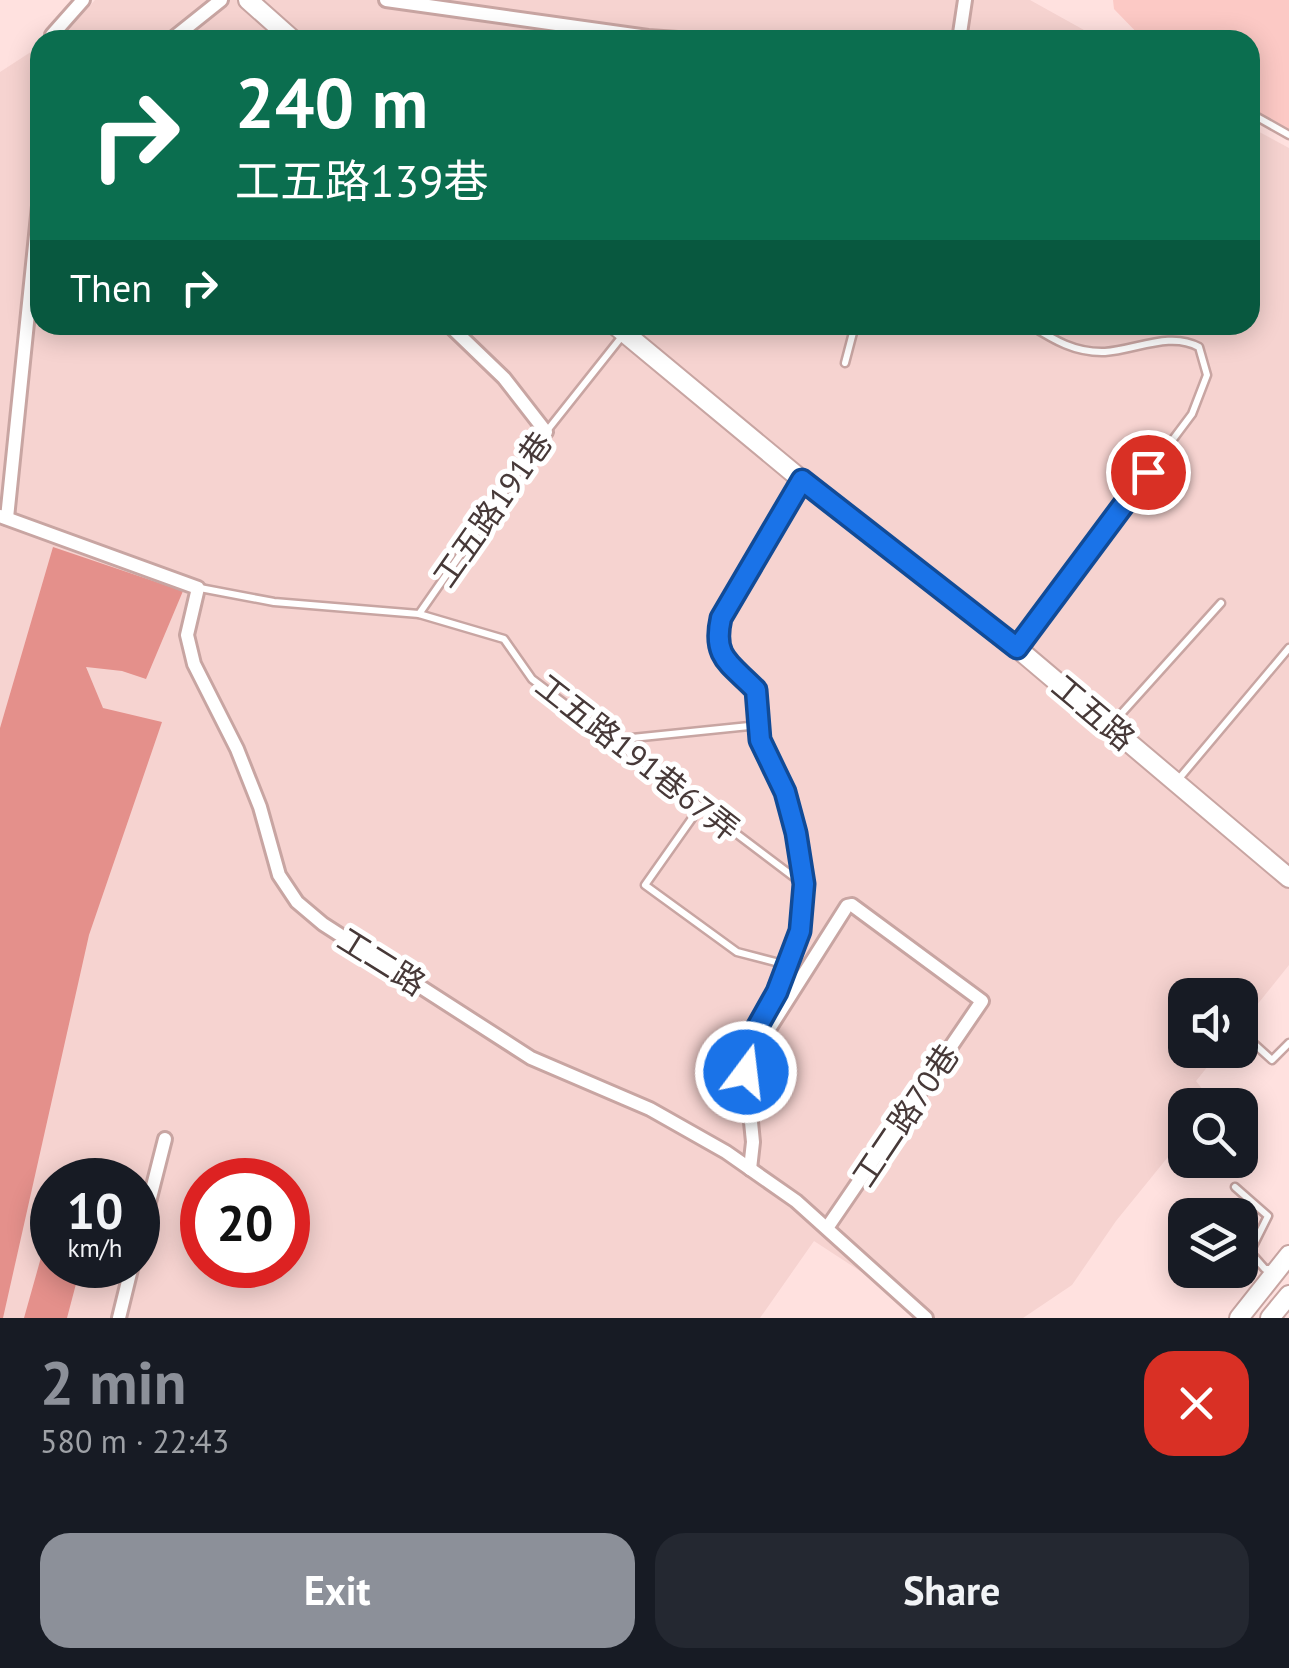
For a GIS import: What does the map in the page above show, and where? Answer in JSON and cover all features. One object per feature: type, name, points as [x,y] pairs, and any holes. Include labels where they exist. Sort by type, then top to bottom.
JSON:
[{"type":"street","points":[[58,30],[83,0]]},
{"type":"street","points":[[184,30],[221,0]]},
{"type":"street","points":[[248,0],[282,30]]},
{"type":"street","points":[[386,0],[593,30]]},
{"type":"street","points":[[960,30],[965,0]]},
{"type":"street","points":[[30,285],[4,517],[198,588]]},
{"type":"street","points":[[459,335],[504,378],[546,432]]},
{"type":"street","name":"工五路","points":[[632,335],[802,480],[1111,725],[1289,878]]},
{"type":"street","name":"工二路","points":[[198,588],[186,635],[194,664],[237,749],[260,807],[279,875],[297,902],[324,924],[531,1058],[650,1109],[750,1168],[827,1228],[926,1318]]},
{"type":"street","name":"工二路70巷","points":[[746,1072],[750,1059],[847,906],[852,905],[982,1001],[827,1228]]},
{"type":"street","points":[[746,1072],[754,1142],[750,1168]]},
{"type":"street","points":[[160,1159],[165,1139]]},
{"type":"street","points":[[1238,1318],[1285,1264]]},
{"type":"street","points":[[118,1318],[126,1288]]},
{"type":"street","points":[[1270,1318],[1289,1295]]},
{"type":"lane","points":[[1260,119],[1289,135]]},
{"type":"lane","name":"工五路191巷","points":[[198,588],[274,602],[419,614],[619,335]]},
{"type":"lane","points":[[845,362],[852,335]]},
{"type":"lane","points":[[1017,648],[1192,414],[1207,375],[1199,347],[1190,342],[1163,341],[1106,352],[1060,344],[1046,335]]},
{"type":"lane","points":[[746,1072],[750,1040],[777,992],[800,931],[804,884],[785,792],[760,740],[756,690],[719,652],[717,635],[721,618],[802,480]]},
{"type":"lane","points":[[1111,725],[1220,603]]},
{"type":"lane","name":"工五路191巷67弄","points":[[419,614],[504,639],[532,680],[804,884]]},
{"type":"lane","points":[[1176,782],[1289,648]]},
{"type":"lane","points":[[632,738],[759,725]]},
{"type":"lane","points":[[700,807],[645,885],[737,952],[787,965]]},
{"type":"lane","points":[[1258,1047],[1272,1060],[1289,1043]]},
{"type":"lane","points":[[1235,1187],[1268,1216],[1250,1252],[1265,1269],[1285,1264]]},
{"type":"shaded area","points":[[95,0],[1030,0],[1084,30],[66,30]]},
{"type":"shaded area","points":[[1113,0],[1289,0],[1289,131],[1260,115],[1260,30],[1134,30],[1114,9]]},
{"type":"shaded area","points":[[30,52],[30,335],[1260,335],[1260,132],[1289,148],[1289,965],[1258,1004],[1258,978],[1168,978],[1168,1068],[1206,1068],[1196,1081],[1201,1088],[1168,1088],[1168,1157],[1116,1221],[1072,1285],[1023,1318],[932,1318],[814,1241],[760,1318],[0,1318],[0,72]]},
{"type":"shaded area","points":[[53,547],[183,591],[146,679],[122,671],[86,667],[103,708],[162,722],[89,935],[39,1158],[30,1158],[30,1198],[3,1318],[0,1318],[0,728]]},
{"type":"shaded area","points":[[32,1288],[75,1288],[67,1318],[24,1318]]},
{"type":"route","points":[[746,1072],[750,1040],[777,992],[800,931],[804,884],[785,792],[760,740],[756,690],[719,652],[717,635],[721,618],[802,480],[1017,648],[1148,472]]}]
